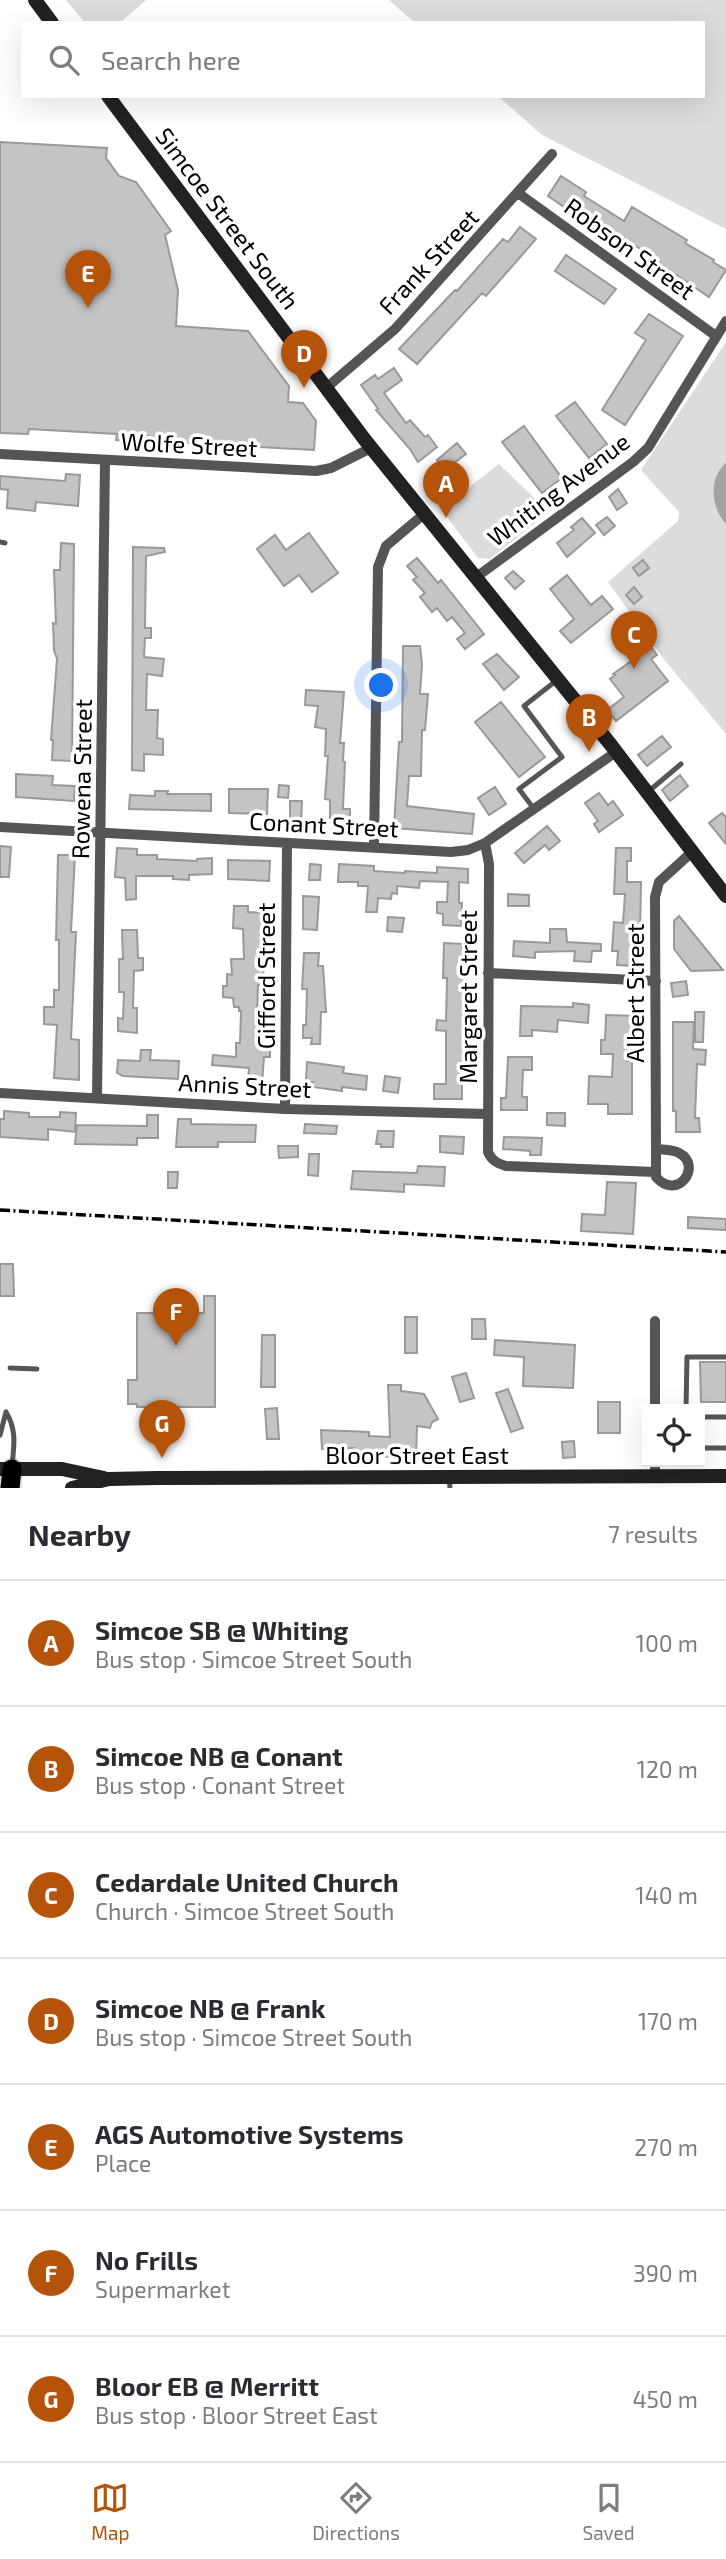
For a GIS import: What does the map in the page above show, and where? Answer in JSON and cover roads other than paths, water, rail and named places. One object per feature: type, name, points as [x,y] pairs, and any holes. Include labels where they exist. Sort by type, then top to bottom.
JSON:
[{"type":"main road","points":[[35,0],[51,21]]},
{"type":"main road","name":"Simcoe Street South","points":[[109,98],[371,448],[616,752],[726,896]]},
{"type":"main road","name":"Bloor Street East","points":[[7,1476],[62,1469],[109,1484]]},
{"type":"main road","name":"Bloor Street East","points":[[72,1488],[109,1484],[449,1483],[655,1469],[726,1476]]},
{"type":"street","name":"Frank Street","points":[[326,387],[395,328],[552,154]]},
{"type":"street","name":"Robson Street","points":[[518,193],[716,336]]},
{"type":"street","name":"Whiting Avenue","points":[[475,578],[633,462],[648,448],[726,321]]},
{"type":"street","name":"Wolfe Street","points":[[0,454],[316,471],[331,468],[371,448]]},
{"type":"street","name":"Rowena Street","points":[[97,1098],[105,461]]},
{"type":"street","points":[[374,847],[378,567],[386,546],[424,514]]},
{"type":"street","name":"Conant Street","points":[[0,827],[450,852],[468,850],[485,843],[616,752]]},
{"type":"street","name":"Gifford Street","points":[[285,1109],[287,843]]},
{"type":"street","name":"Margaret Street","points":[[485,843],[489,864],[488,1152],[496,1163],[506,1166],[655,1172]]},
{"type":"street","name":"Albert Street","points":[[655,1172],[655,897],[659,882],[692,852]]},
{"type":"street","points":[[488,974],[656,981]]},
{"type":"street","name":"Annis Street","points":[[0,1093],[285,1109],[488,1114]]},
{"type":"street","points":[[655,1172],[660,1182],[676,1185],[685,1178],[689,1167],[680,1153],[656,1149]]},
{"type":"street","points":[[655,1321],[655,1404]]},
{"type":"lane","points":[[534,809],[519,789],[562,757],[524,706],[557,680]]},
{"type":"lane","points":[[647,793],[681,764]]},
{"type":"lane","points":[[686,1404],[687,1357],[726,1357]]},
{"type":"lane","points":[[10,1368],[37,1369]]},
{"type":"lane","points":[[0,1435],[6,1412],[13,1424],[15,1438],[7,1476]]},
{"type":"lane","points":[[705,1417],[726,1418]]},
{"type":"lane","points":[[705,1448],[726,1448]]},
{"type":"railway","points":[[0,1210],[726,1252]]},
{"type":"place","name":"AGS Automotive Systems","points":[[88,308]]},
{"type":"place","name":"Simcoe NB @ Frank","points":[[304,388]]},
{"type":"place","name":"Simcoe SB @ Whiting","points":[[446,518]]},
{"type":"place","name":"Cedardale United Church","points":[[634,669]]},
{"type":"place","name":"Simcoe NB @ Conant","points":[[589,752]]},
{"type":"place","name":"No Frills","points":[[176,1346]]},
{"type":"place","name":"Bloor EB @ Merritt","points":[[162,1458]]}]
